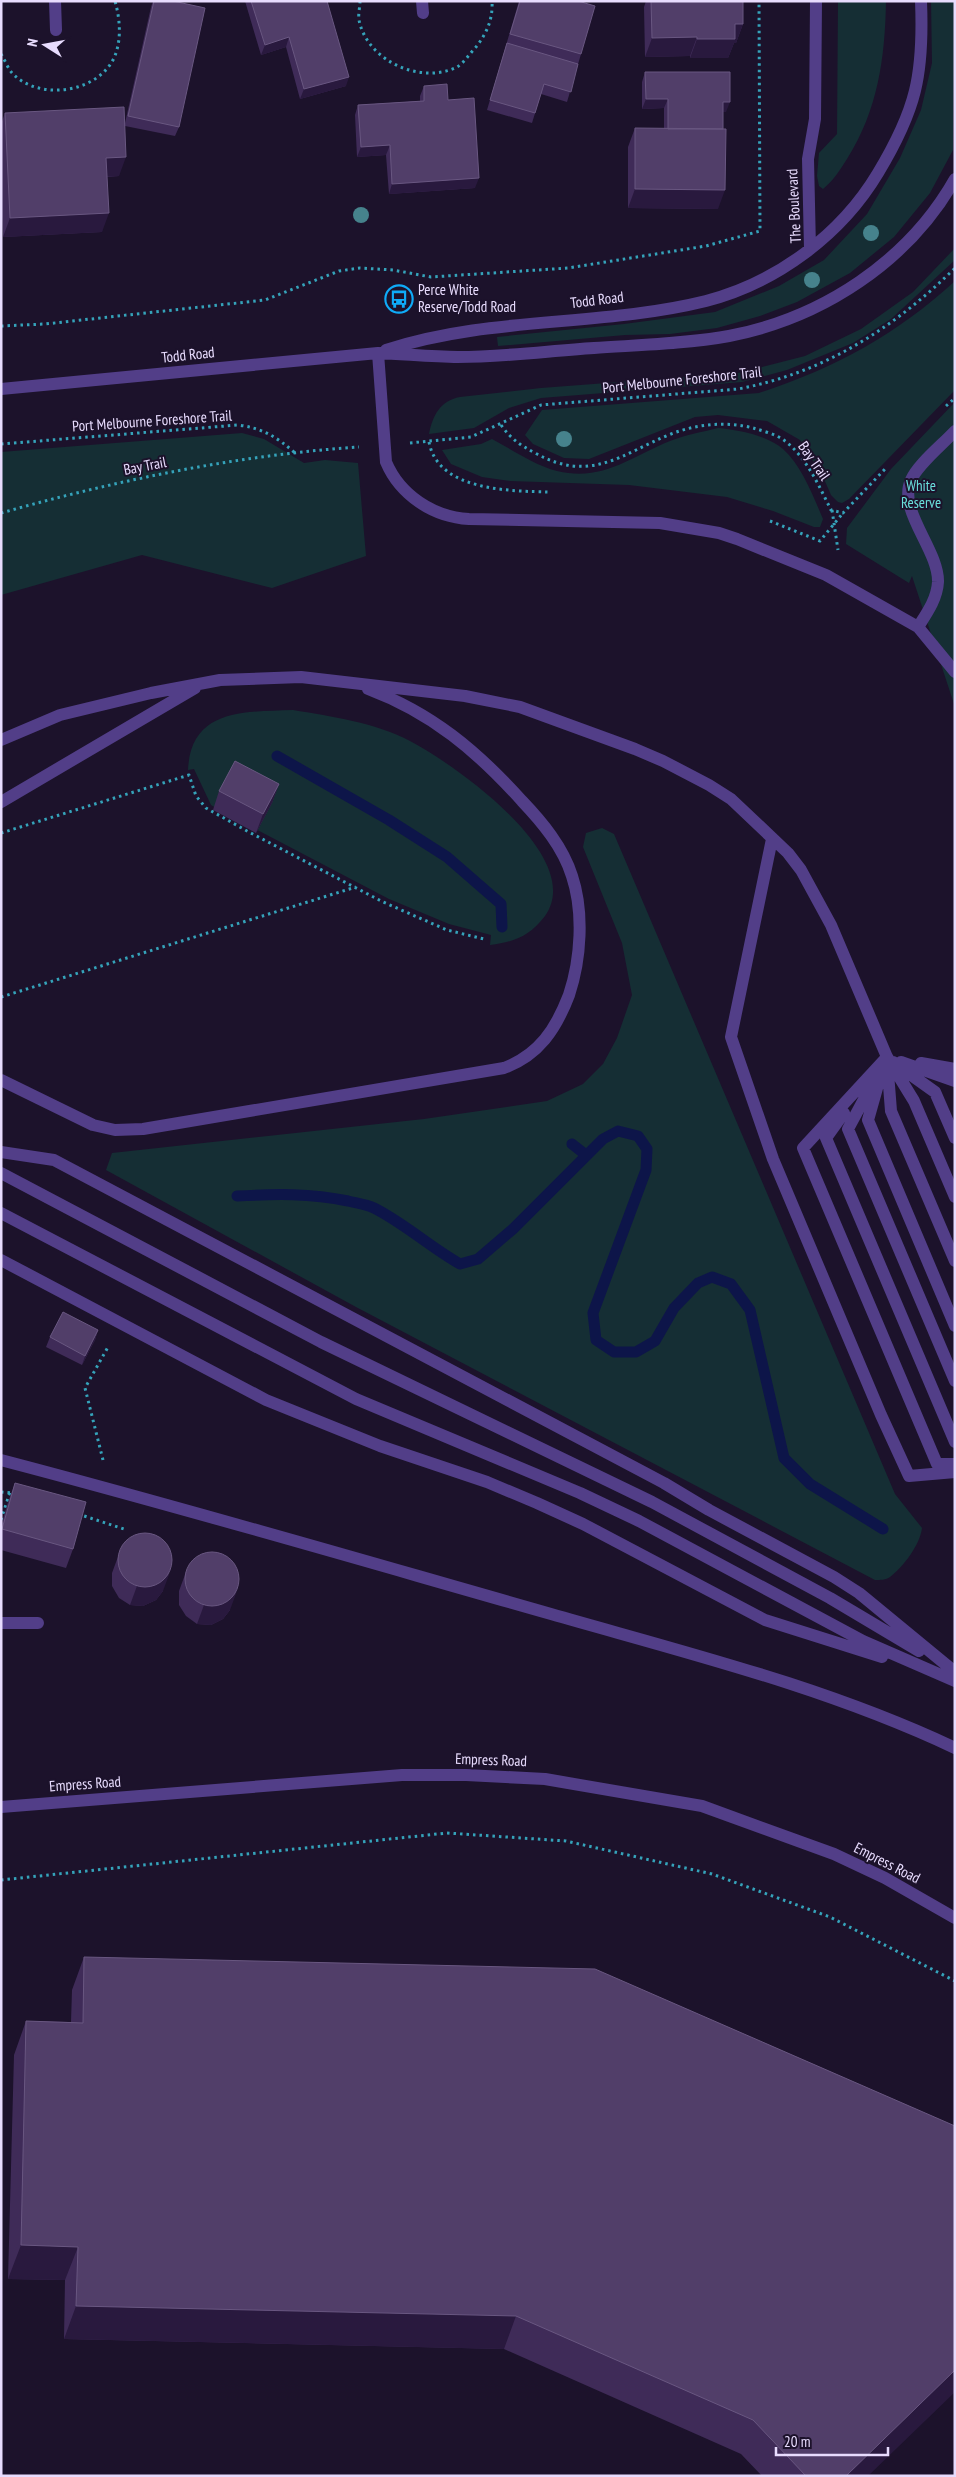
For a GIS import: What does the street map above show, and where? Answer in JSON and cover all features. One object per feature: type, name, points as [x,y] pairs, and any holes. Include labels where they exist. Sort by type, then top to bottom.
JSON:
[{"type":"street","points":[[55,1],[56,30]]},
{"type":"street","name":"The Boulevard","points":[[810,249],[808,159],[815,118],[816,1]]},
{"type":"street","name":"The Boulevard","points":[[810,249],[831,231],[869,188],[902,132],[914,100],[921,68],[921,1]]},
{"type":"street","name":"Todd Road","points":[[1,389],[378,352],[458,357],[671,342],[745,332],[789,320],[814,309],[864,278],[900,250],[933,214],[955,179]]},
{"type":"street","name":"Todd Road","points":[[378,352],[410,342],[455,332],[653,310],[706,301],[770,275],[810,249]]},
{"type":"street","points":[[378,352],[386,462],[394,477],[406,492],[436,512],[469,519],[660,523],[719,533],[771,551],[826,575],[918,627],[955,672]]},
{"type":"street","points":[[918,627],[931,607],[938,580],[933,558],[911,507],[908,492],[913,477],[955,431]]},
{"type":"street","points":[[1,740],[60,715],[151,693],[250,678],[301,678],[465,696],[520,708],[649,755],[709,784],[731,799],[802,870],[832,925],[886,1057],[914,1101],[955,1197]]},
{"type":"street","points":[[1,1080],[93,1126],[115,1130],[143,1129],[504,1068],[523,1060],[540,1047],[559,1019],[571,988],[576,966],[579,932],[577,899],[572,874],[562,854],[538,818],[465,743],[436,722],[390,697],[347,682]]},
{"type":"street","points":[[1,802],[202,684]]},
{"type":"street","points":[[772,839],[731,1037],[773,1159],[881,1415],[909,1476],[955,1472]]},
{"type":"street","points":[[886,1057],[955,1060]]},
{"type":"street","points":[[886,1057],[955,1069]]},
{"type":"street","points":[[886,1057],[955,1081]]},
{"type":"street","points":[[886,1057],[935,1092],[955,1138]]},
{"type":"street","points":[[886,1057],[891,1110],[955,1261]]},
{"type":"street","points":[[886,1057],[868,1120],[955,1326]]},
{"type":"street","points":[[886,1057],[848,1129],[955,1381]]},
{"type":"street","points":[[886,1057],[826,1138],[955,1442]]},
{"type":"street","points":[[886,1057],[803,1148],[937,1464],[955,1464]]},
{"type":"street","points":[[1,1152],[54,1160],[664,1483],[859,1593],[955,1673]]},
{"type":"street","points":[[1,1173],[321,1342],[652,1502],[847,1607],[955,1673]]},
{"type":"street","points":[[1,1213],[356,1399],[580,1493],[639,1521],[863,1641],[955,1682]]},
{"type":"street","points":[[1,1260],[266,1400],[372,1443],[487,1482],[536,1503],[583,1524],[765,1620],[955,1682]]},
{"type":"street","points":[[1,1460],[787,1682],[916,1729],[955,1748]]},
{"type":"street","points":[[1,1623],[38,1624]]},
{"type":"street","name":"Empress Road","points":[[1,1807],[402,1775],[466,1775],[545,1779],[702,1806],[842,1858],[885,1878],[955,1918]]},
{"type":"path","points":[[1,54],[12,74],[28,85],[46,90],[65,90],[84,84],[101,75],[114,58],[121,23],[115,1]]},
{"type":"path","points":[[360,1],[358,18],[362,32],[375,48],[394,65],[419,74],[435,74],[459,66],[485,36],[493,14],[492,1]]},
{"type":"path","points":[[1,326],[45,324],[265,300],[339,271],[360,268],[393,270],[430,277],[568,268],[706,246],[760,231],[759,1]]},
{"type":"path","name":"Port Melbourne Foreshore Trail","points":[[500,425],[541,405],[738,389],[770,383],[833,359],[863,342],[920,302],[955,268]]},
{"type":"path","points":[[942,411],[955,398]]},
{"type":"path","name":"Bay Trail","points":[[500,425],[516,443],[541,456],[570,466],[590,466],[616,460],[689,428],[717,424],[746,426],[783,440],[804,462],[831,510],[843,513],[889,466]]},
{"type":"path","name":"Port Melbourne Foreshore Trail","points":[[1,444],[238,425],[259,429],[270,434],[296,453]]},
{"type":"path","name":"Bay Trail","points":[[1,513],[146,476],[296,453]]},
{"type":"path","points":[[1,833],[189,775],[196,796],[206,808],[356,888],[447,930],[484,939]]},
{"type":"path","points":[[1,998],[356,888]]},
{"type":"path","points":[[93,1518],[98,1486],[105,1467],[85,1388],[110,1343]]},
{"type":"path","points":[[1,1492],[22,1495]]},
{"type":"path","points":[[1,1520],[10,1492]]},
{"type":"path","points":[[75,1513],[124,1529]]},
{"type":"path","points":[[1,1880],[447,1833],[566,1842],[712,1874],[730,1880],[830,1917],[955,1980]]},
{"type":"green space","points":[[838,1],[886,1],[884,43],[878,83],[866,122],[844,163],[823,189],[819,186],[817,176],[819,153],[837,134]]},
{"type":"green space","points":[[931,1],[955,1],[953,150],[930,193],[894,237],[850,273],[797,302],[760,316],[717,328],[670,334],[625,335],[498,346],[497,337],[624,324],[715,312],[779,286],[824,260],[867,214],[900,158],[921,110],[932,63]]},
{"type":"green space","points":[[955,248],[955,260],[891,319],[853,343],[787,370],[742,382],[541,398],[509,408],[474,428],[429,434],[435,415],[442,405],[460,397],[541,388],[738,373],[805,356],[861,329],[913,292]]},
{"type":"green space","points":[[955,281],[955,390],[849,499],[842,503],[838,502],[831,495],[824,479],[800,440],[767,421],[718,415],[695,417],[589,459],[564,458],[533,444],[525,435],[542,410],[759,393],[787,383],[839,361],[887,334],[910,318]]},
{"type":"green space","name":"White Reserve","points":[[955,402],[955,707],[912,576],[909,583],[846,544],[847,528],[891,469]]},
{"type":"green space","points":[[718,428],[761,437],[783,449],[796,464],[811,491],[823,519],[820,527],[814,527],[773,511],[727,497],[629,485],[510,481],[482,477],[451,464],[442,450],[481,444],[492,439],[548,468],[573,474],[588,473],[616,466],[676,439]]},
{"type":"green space","points":[[242,433],[264,439],[304,463],[325,460],[358,463],[366,556],[272,588],[142,555],[1,595],[1,452]]},
{"type":"green space","points":[[293,710],[353,721],[383,729],[410,741],[430,753],[483,791],[510,815],[532,841],[548,867],[553,892],[545,916],[533,929],[521,937],[490,945],[491,935],[449,924],[389,899],[211,805],[194,769],[188,770],[191,750],[199,735],[210,724],[239,714]]},
{"type":"green space","points":[[602,828],[614,834],[895,1494],[922,1528],[921,1535],[910,1555],[900,1568],[887,1579],[875,1580],[356,1307],[106,1170],[112,1153],[424,1119],[547,1101],[583,1084],[603,1064],[617,1038],[632,995],[622,943],[583,847],[586,833]]},
{"type":"building","points":[[154,1],[173,1],[205,8],[179,127],[128,116]]},
{"type":"building","points":[[251,1],[327,1],[349,77],[304,89],[289,37],[265,45]]},
{"type":"building","points":[[520,1],[578,1],[595,6],[581,54],[510,34]]},
{"type":"building","points":[[651,1],[743,1],[743,24],[735,24],[735,39],[697,39],[697,37],[652,38]]},
{"type":"building","points":[[507,43],[578,64],[571,92],[544,84],[535,113],[490,100]]},
{"type":"building","points":[[645,72],[730,72],[730,102],[723,102],[723,129],[668,129],[668,99],[646,99]]},
{"type":"building","points":[[447,84],[448,100],[474,98],[479,178],[392,184],[390,145],[361,147],[358,105],[424,101],[424,86]]},
{"type":"building","points":[[124,107],[126,157],[106,158],[109,213],[10,218],[5,113]]},
{"type":"building","points":[[635,128],[726,129],[725,190],[635,189]]},
{"type":"building","points":[[235,761],[279,784],[263,814],[219,791]]},
{"type":"building","points":[[63,1312],[98,1330],[85,1356],[50,1337]]},
{"type":"building","points":[[15,1483],[86,1502],[73,1549],[2,1529]]},
{"type":"building","points":[[145,1533],[155,1535],[164,1541],[170,1550],[172,1560],[170,1570],[164,1579],[155,1585],[145,1587],[135,1585],[126,1579],[120,1570],[118,1560],[120,1550],[126,1541],[135,1535]]},
{"type":"building","points":[[212,1552],[222,1554],[231,1560],[237,1569],[239,1579],[237,1589],[231,1598],[222,1604],[212,1606],[202,1604],[193,1598],[187,1589],[185,1579],[187,1569],[193,1560],[202,1554]]},
{"type":"building","points":[[84,1957],[595,1969],[955,2126],[955,2370],[846,2476],[806,2476],[753,2420],[516,2316],[76,2306],[78,2247],[21,2245],[26,2021],[83,2023]]},
{"type":"waterway","points":[[277,756],[389,820],[447,857],[501,904],[502,927]]},
{"type":"waterway","points":[[237,1196],[306,1195],[334,1198],[368,1206],[396,1221],[460,1264],[478,1259],[513,1229],[603,1139],[618,1131],[638,1136],[647,1149],[646,1170],[593,1313],[596,1340],[614,1352],[636,1352],[655,1341],[674,1308],[698,1283],[712,1277],[731,1284],[750,1310],[784,1458],[810,1484],[883,1529]]},
{"type":"waterway","points":[[572,1144],[586,1155]]},
{"type":"place","name":"Perce White Reserve/Todd Road","points":[[399,299]]}]
